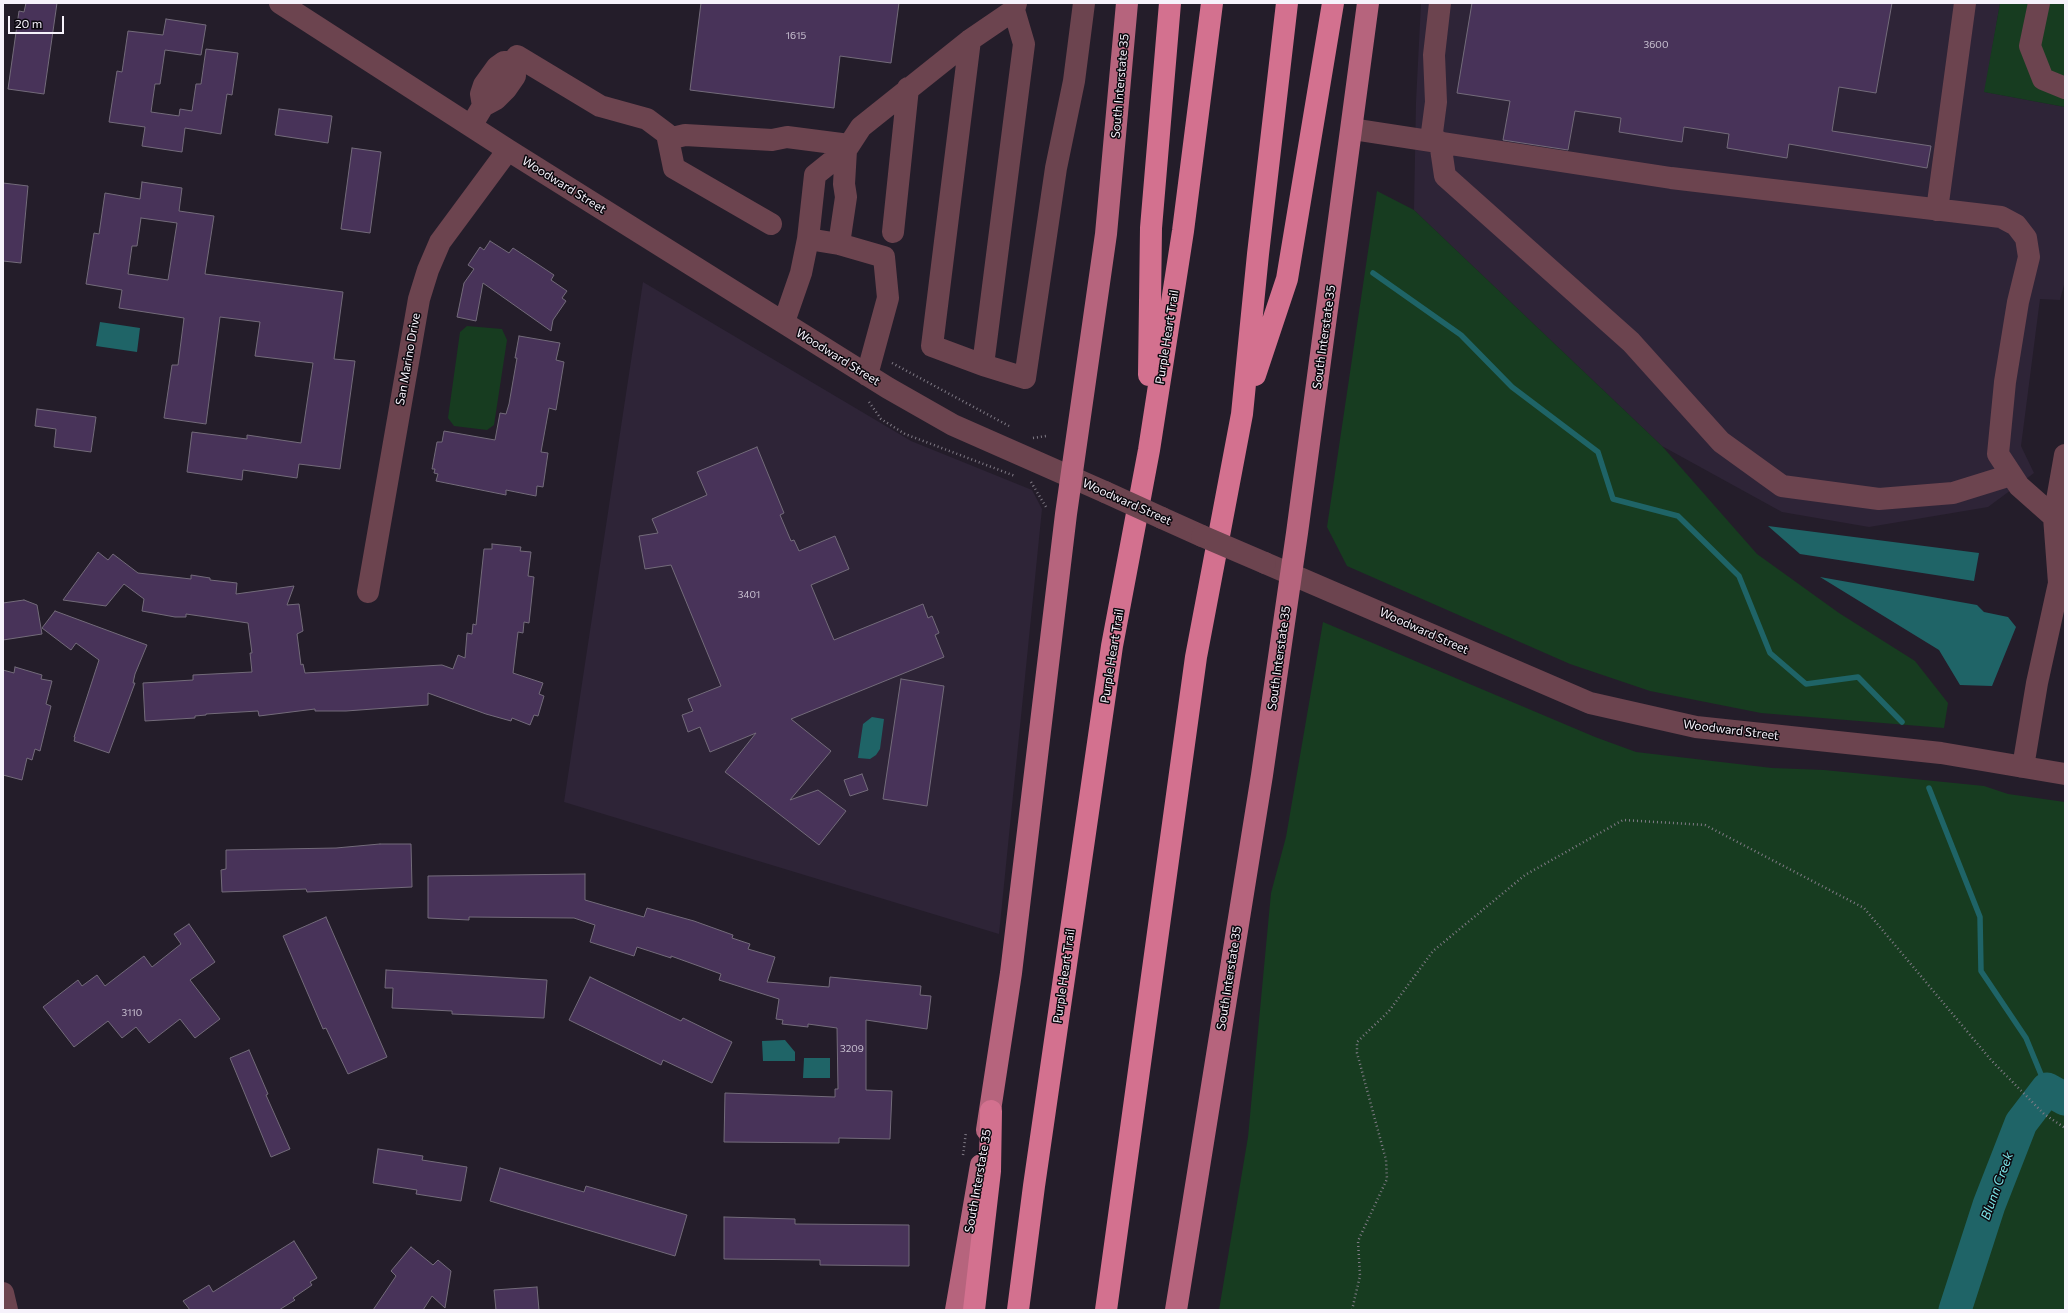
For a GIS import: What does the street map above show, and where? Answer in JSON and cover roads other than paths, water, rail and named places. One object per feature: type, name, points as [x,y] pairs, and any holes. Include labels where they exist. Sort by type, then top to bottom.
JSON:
[{"type":"highway","points":[[1149,450],[1151,228],[1170,3]]},
{"type":"highway","name":"Purple Heart Trail","points":[[1018,1310],[1036,1170],[1111,654],[1149,450],[1183,231],[1212,3]]},
{"type":"highway","points":[[1106,1310],[1196,657],[1242,414],[1258,254],[1287,3]]},
{"type":"highway","points":[[1242,414],[1287,279],[1333,3]]},
{"type":"highway","points":[[974,1310],[990,1171],[990,1111]]},
{"type":"highway","points":[[1112,1273],[1113,1310]]},
{"type":"main road","name":"South Interstate 35","points":[[956,1310],[990,1111],[1012,965],[1071,477],[1106,234],[1127,3]]},
{"type":"main road","name":"South Interstate 35","points":[[1176,1310],[1262,776],[1352,129],[1368,3]]},
{"type":"street","name":"Woodward Street","points":[[280,3],[508,150],[868,375],[953,424],[1265,563],[1590,703],[1696,727],[1940,753],[2065,774]]},
{"type":"street","points":[[970,40],[932,346],[983,365],[1026,378],[1056,168],[1074,81],[1084,3]]},
{"type":"street","points":[[1440,3],[1434,55],[1436,141],[1444,176],[1631,342],[1721,442],[1782,486],[1879,499],[1953,494],[2011,475]]},
{"type":"street","points":[[1937,210],[1965,3]]},
{"type":"street","points":[[2039,3],[2030,46],[2043,79],[2065,88]]},
{"type":"street","points":[[784,322],[801,273],[808,239],[816,176],[847,147],[861,127],[908,88],[1015,6],[1024,44],[983,365]]},
{"type":"street","points":[[471,126],[483,106],[481,94],[484,85],[497,67],[504,62],[514,62],[517,56],[600,106],[647,119],[667,134],[674,168],[771,224]]},
{"type":"street","points":[[893,232],[908,88]]},
{"type":"street","points":[[1352,129],[1671,178],[2001,217],[2016,225],[2026,238],[2029,257],[2018,302],[2005,382],[1998,454],[2019,486],[2054,517]]},
{"type":"street","points":[[668,139],[685,135],[772,140],[788,137],[847,147]]},
{"type":"street","points":[[839,244],[846,197],[844,184],[847,147]]},
{"type":"street","name":"San Marino Drive","points":[[368,592],[419,299],[428,270],[440,242],[508,150]]},
{"type":"street","points":[[808,239],[839,244],[884,257],[888,298],[868,375]]},
{"type":"street","points":[[2023,767],[2037,683],[2058,583],[2054,517],[2065,455]]},
{"type":"street","points":[[3,1293],[7,1310]]},
{"type":"waterway","points":[[1373,273],[1461,335],[1512,387],[1598,452],[1613,499],[1678,516],[1739,576],[1770,653],[1806,684],[1858,677],[1902,722]]},
{"type":"waterway","points":[[1929,788],[1980,917],[1981,971],[2026,1038],[2047,1089]]},
{"type":"waterway","name":"Blunn Creek","points":[[1955,1310],[1989,1205],[2021,1123],[2047,1089],[2065,1099]]}]
